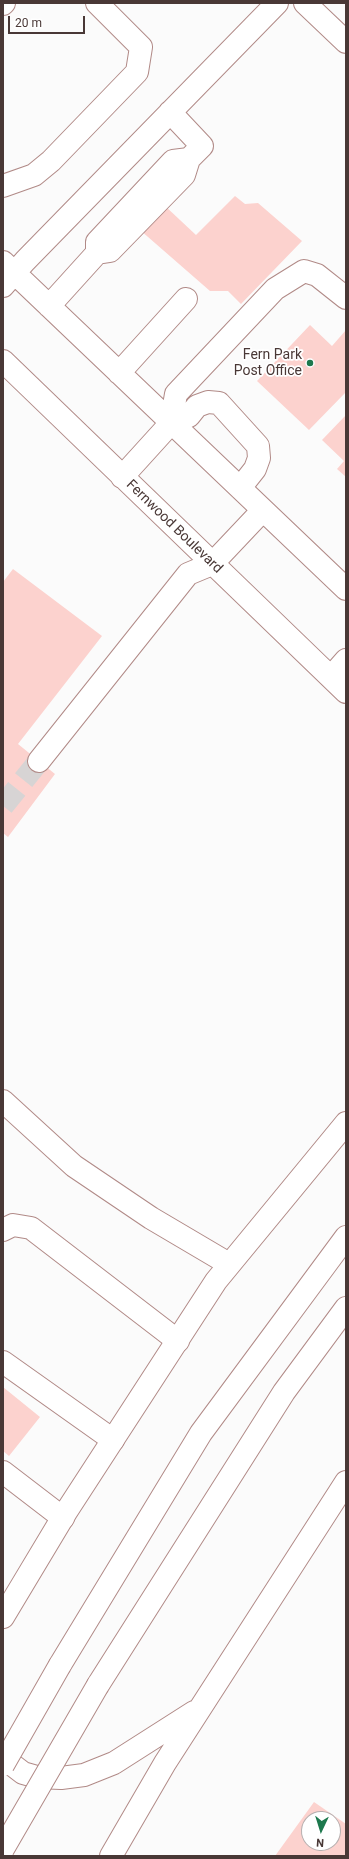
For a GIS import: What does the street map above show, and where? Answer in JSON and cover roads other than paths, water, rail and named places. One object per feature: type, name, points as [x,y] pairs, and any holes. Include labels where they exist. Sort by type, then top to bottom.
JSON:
[{"type":"main road","points":[[3,186],[34,175],[51,161],[137,72],[141,47],[97,3]]},
{"type":"main road","points":[[277,3],[7,274],[49,306],[346,589]]},
{"type":"main road","points":[[305,3],[346,42]]},
{"type":"main road","points":[[49,306],[97,253],[110,251],[184,175],[189,159],[202,146],[170,112]]},
{"type":"main road","points":[[171,423],[176,394],[275,289],[304,271],[317,275],[346,298]]},
{"type":"main road","points":[[118,373],[186,299]]},
{"type":"main road","name":"Fernwood Boulevard","points":[[3,361],[346,692]]},
{"type":"main road","points":[[122,477],[171,423],[188,416],[197,406],[208,402],[219,403],[258,446],[259,458],[255,469],[240,488]]},
{"type":"main road","points":[[39,761],[188,574],[212,564],[263,510]]},
{"type":"main road","points":[[331,677],[346,660]]},
{"type":"main road","points":[[3,1101],[74,1166],[151,1218],[229,1264]]},
{"type":"main road","points":[[3,1617],[63,1518],[216,1280],[346,1123]]},
{"type":"main road","points":[[3,1230],[13,1225],[31,1228],[178,1341]]},
{"type":"main road","points":[[3,1765],[60,1665],[201,1433],[346,1237]]},
{"type":"main road","points":[[3,1849],[98,1685],[284,1392],[346,1308]]},
{"type":"main road","points":[[3,1362],[114,1440]]},
{"type":"main road","points":[[3,1472],[63,1518]]},
{"type":"main road","points":[[111,1856],[165,1763],[346,1482]]},
{"type":"main road","points":[[3,1755],[6,1760],[22,1773],[37,1777],[61,1778],[84,1775],[114,1763],[201,1708]]},
{"type":"tunnel","points":[[3,806],[39,761]]},
{"type":"place","name":"Fern Park Post Office","points":[[310,363]]}]
